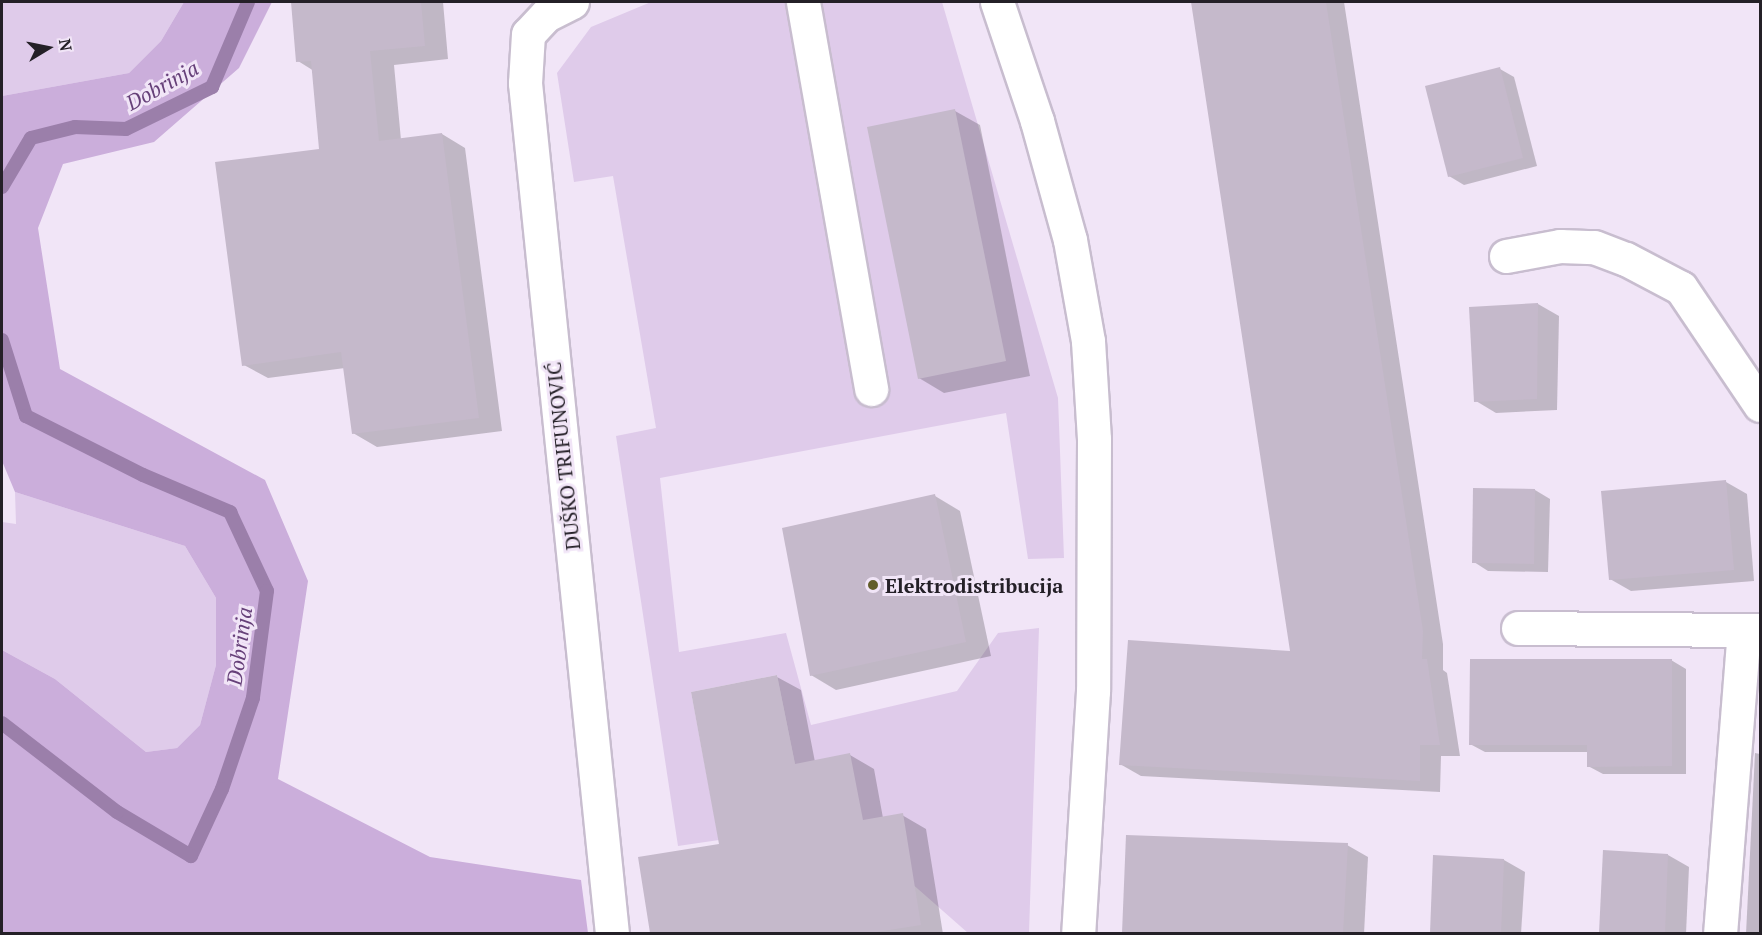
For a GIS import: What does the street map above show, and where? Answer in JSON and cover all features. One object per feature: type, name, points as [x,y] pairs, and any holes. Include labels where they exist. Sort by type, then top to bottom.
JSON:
[{"type":"street","name":"DUŠKO TRIFUNOVIĆ","points":[[572,2],[546,15],[528,34],[525,83],[612,933]]},
{"type":"street","points":[[804,2],[871,389]]},
{"type":"street","points":[[997,2],[1037,121],[1071,240],[1088,341],[1094,439],[1093,691],[1078,933]]},
{"type":"street","points":[[1506,256],[1560,246],[1594,247],[1626,259],[1681,288],[1761,405]]},
{"type":"street","points":[[1518,628],[1752,631],[1720,933]]},
{"type":"shaded area","points":[[2,2],[184,2],[161,41],[129,73],[2,96]]},
{"type":"shaded area","points":[[184,2],[272,2],[239,68],[154,142],[63,164],[38,228],[60,369],[265,480],[308,581],[278,779],[430,857],[581,880],[588,933],[2,933],[2,650],[55,679],[146,752],[177,748],[200,725],[216,665],[216,598],[185,546],[15,492],[2,461],[2,96],[129,73],[161,41]]},
{"type":"shaded area","points":[[651,2],[942,2],[1058,398],[1064,558],[1028,559],[1006,413],[660,478],[679,652],[786,633],[811,725],[957,691],[998,633],[1039,628],[1029,933],[968,933],[868,845],[795,764],[777,675],[691,692],[719,840],[678,846],[616,436],[656,428],[613,176],[574,182],[557,73],[591,27]]},
{"type":"shaded area","points":[[15,492],[185,546],[216,598],[216,665],[200,725],[177,748],[146,752],[55,679],[2,650],[2,522],[16,524]]},
{"type":"building","points":[[291,2],[421,2],[425,46],[370,51],[379,141],[442,133],[479,418],[352,434],[341,352],[242,366],[215,162],[319,149],[311,61],[296,62]]},
{"type":"building","points":[[1191,2],[1326,2],[1423,631],[1422,659],[1427,659],[1440,745],[1420,745],[1420,781],[1119,765],[1128,640],[1290,651]]},
{"type":"building","points":[[1500,67],[1523,158],[1448,177],[1425,86]]},
{"type":"building","points":[[955,109],[1006,361],[918,379],[867,127]]},
{"type":"building","points":[[1538,303],[1537,399],[1474,402],[1469,307]]},
{"type":"building","points":[[1726,480],[1734,570],[1609,580],[1601,491]]},
{"type":"building","points":[[1473,488],[1535,489],[1534,564],[1472,563]]},
{"type":"building","name":"Elektrodistribucija","points":[[935,494],[966,642],[810,676],[782,528]]},
{"type":"building","points":[[1470,659],[1672,659],[1672,766],[1587,767],[1587,745],[1469,745]]},
{"type":"building","points":[[777,675],[795,764],[850,753],[863,820],[903,813],[921,925],[870,933],[650,933],[638,857],[719,844],[691,692]]},
{"type":"building","points":[[1126,835],[1348,843],[1343,933],[1122,933]]},
{"type":"building","points":[[1603,850],[1668,854],[1665,933],[1599,933]]},
{"type":"building","points":[[1433,855],[1504,859],[1501,933],[1430,933]]},
{"type":"waterway","name":"Dobrinja","points":[[2,187],[31,138],[75,127],[126,129],[212,87],[248,2]]},
{"type":"waterway","name":"Dobrinja","points":[[2,340],[26,416],[143,475],[230,512],[267,591],[253,698],[222,789],[191,856],[117,812],[2,723]]},
{"type":"place","name":"Elektrodistribucija","points":[[873,585]]}]
